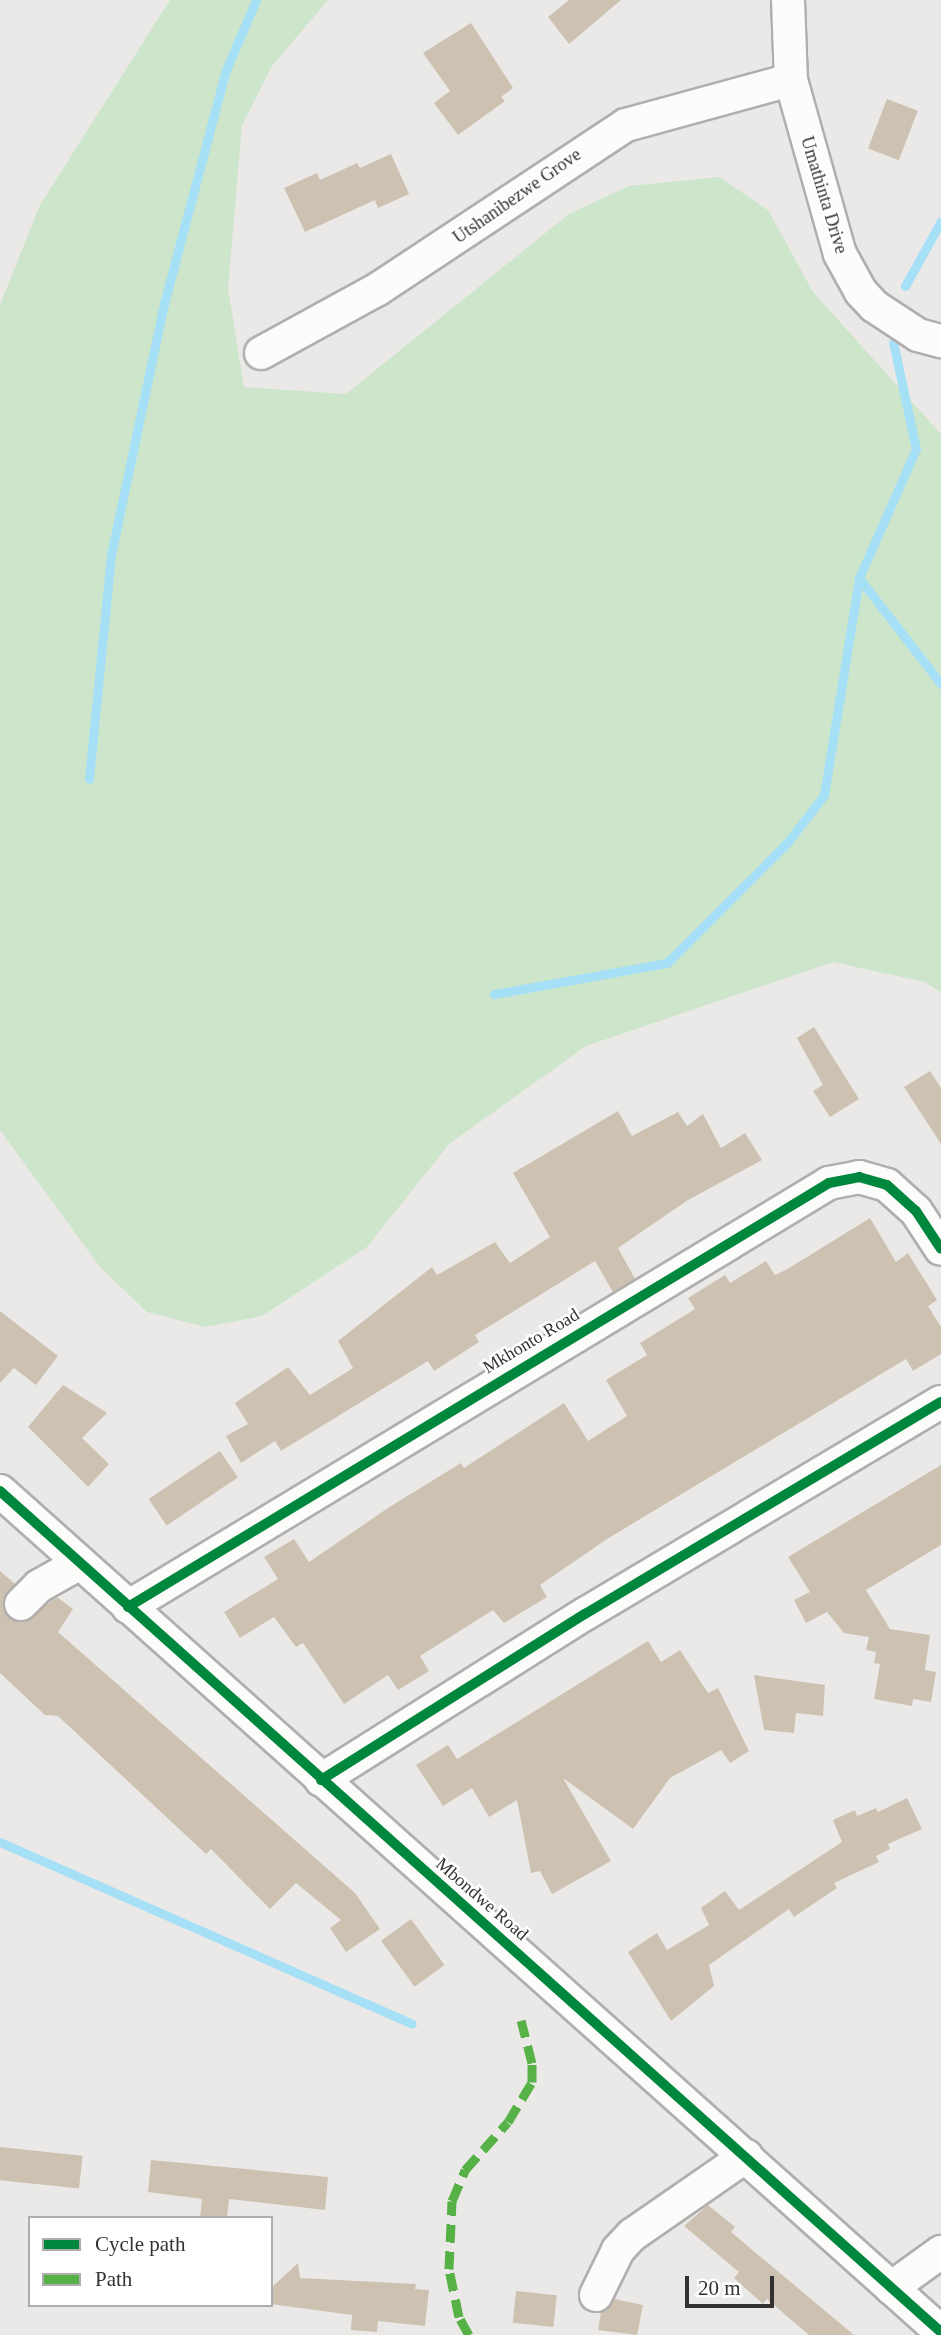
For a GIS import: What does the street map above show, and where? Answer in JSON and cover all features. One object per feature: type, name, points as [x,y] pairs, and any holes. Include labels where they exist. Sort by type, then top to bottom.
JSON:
[{"type":"street","name":"Umathinta Drive","points":[[788,0],[791,80],[826,214],[850,275],[867,299],[894,321],[941,341]]},
{"type":"street","name":"Utshanibezwe Grove","points":[[261,354],[378,289],[626,125],[791,80]]},
{"type":"street","name":"Mkhonto Road","points":[[128,1607],[829,1183],[859,1177],[887,1185],[916,1211],[941,1249]]},
{"type":"street","points":[[321,1780],[585,1614],[941,1402]]},
{"type":"street","name":"Mbondwe Road","points":[[0,1491],[941,2332]]},
{"type":"street","points":[[21,1604],[40,1586],[80,1563]]},
{"type":"street","points":[[596,2295],[613,2258],[632,2235],[746,2156]]},
{"type":"street","points":[[891,2288],[941,2252]]},
{"type":"green space","points":[[170,0],[328,0],[272,66],[242,125],[228,288],[244,387],[346,394],[569,214],[629,186],[719,177],[768,210],[813,292],[941,434],[941,993],[925,982],[833,962],[586,1046],[449,1144],[367,1247],[262,1316],[205,1327],[147,1312],[100,1267],[0,1130],[0,305],[40,205]]},
{"type":"building","points":[[569,0],[621,0],[569,44],[548,17]]},
{"type":"building","points":[[471,23],[513,88],[501,97],[505,101],[458,135],[434,103],[450,91],[423,53]]},
{"type":"building","points":[[887,99],[918,111],[899,160],[868,148]]},
{"type":"building","points":[[391,154],[409,194],[378,208],[375,200],[305,232],[284,188],[317,173],[320,180],[357,163],[360,168]]},
{"type":"building","points":[[814,1027],[859,1099],[830,1117],[813,1091],[823,1085],[797,1038]]},
{"type":"building","points":[[930,1071],[941,1088],[941,1144],[904,1087]]},
{"type":"building","points":[[618,1111],[632,1136],[678,1112],[687,1126],[703,1114],[721,1148],[745,1133],[762,1160],[688,1200],[618,1248],[635,1279],[613,1292],[595,1261],[475,1335],[479,1342],[434,1371],[428,1361],[281,1451],[275,1441],[241,1463],[226,1436],[248,1424],[235,1403],[288,1367],[310,1395],[353,1368],[338,1341],[432,1267],[437,1275],[495,1242],[510,1263],[550,1237],[513,1173]]},
{"type":"building","points":[[870,1218],[896,1262],[908,1253],[937,1300],[928,1306],[941,1327],[941,1354],[913,1371],[906,1359],[607,1539],[540,1585],[547,1597],[504,1623],[493,1610],[420,1656],[429,1671],[398,1690],[388,1675],[344,1704],[303,1643],[296,1647],[274,1617],[240,1638],[224,1612],[278,1579],[264,1557],[294,1539],[309,1562],[391,1506],[461,1463],[464,1468],[564,1403],[588,1441],[627,1416],[606,1380],[647,1355],[640,1343],[695,1309],[688,1298],[725,1275],[730,1283],[766,1261],[775,1275]]},
{"type":"building","points":[[0,1311],[58,1356],[36,1385],[14,1368],[0,1383]]},
{"type":"building","points":[[63,1385],[107,1413],[82,1438],[109,1464],[88,1487],[28,1427]]},
{"type":"building","points":[[220,1451],[238,1478],[167,1526],[149,1499]]},
{"type":"building","points":[[941,1465],[941,1545],[866,1590],[890,1629],[930,1635],[925,1670],[936,1672],[931,1702],[913,1699],[912,1706],[874,1699],[880,1664],[874,1663],[876,1652],[866,1650],[869,1637],[844,1633],[827,1612],[806,1623],[794,1600],[810,1592],[788,1557]]},
{"type":"building","points":[[0,1571],[15,1584],[3,1600],[9,1617],[26,1621],[57,1597],[73,1609],[58,1632],[355,1893],[380,1929],[346,1952],[330,1928],[341,1920],[296,1883],[270,1909],[211,1849],[206,1854],[58,1716],[45,1715],[0,1673]]},
{"type":"building","points":[[648,1641],[661,1662],[680,1650],[708,1693],[718,1688],[749,1751],[730,1763],[721,1750],[670,1778],[633,1829],[563,1778],[611,1861],[552,1894],[540,1871],[531,1873],[517,1800],[489,1817],[472,1788],[443,1806],[416,1765],[448,1745],[457,1759]]},
{"type":"building","points":[[754,1675],[825,1685],[823,1716],[796,1713],[794,1733],[764,1730]]},
{"type":"building","points":[[907,1798],[922,1829],[888,1844],[890,1849],[876,1856],[879,1862],[834,1883],[837,1888],[794,1917],[789,1909],[709,1965],[714,1986],[671,2021],[628,1952],[657,1933],[667,1950],[709,1925],[701,1908],[725,1891],[739,1910],[842,1842],[833,1820],[855,1810],[857,1816],[876,1808],[878,1812]]},
{"type":"building","points":[[411,1919],[445,1965],[415,1987],[381,1941]]},
{"type":"building","points":[[0,2147],[83,2156],[79,2188],[0,2180]]},
{"type":"building","points":[[151,2160],[328,2177],[325,2210],[229,2199],[227,2216],[200,2216],[202,2199],[148,2192]]},
{"type":"building","points":[[708,2205],[735,2227],[731,2232],[854,2335],[809,2335],[767,2299],[763,2304],[734,2278],[739,2272],[684,2226]]},
{"type":"building","points":[[298,2263],[300,2278],[416,2284],[415,2289],[429,2290],[425,2326],[378,2321],[377,2332],[351,2330],[352,2315],[273,2304],[273,2286]]},
{"type":"building","points":[[516,2291],[557,2295],[553,2327],[513,2323]]},
{"type":"building","points":[[614,2299],[643,2305],[637,2335],[598,2330],[601,2312]]},
{"type":"waterway","points":[[89,779],[111,555],[164,304],[226,70],[256,0]]},
{"type":"waterway","points":[[905,286],[941,221]]},
{"type":"waterway","points":[[494,994],[667,963],[787,843],[824,795],[859,578],[916,449],[893,342]]},
{"type":"waterway","points":[[859,578],[941,684]]},
{"type":"waterway","points":[[0,1842],[412,2024]]},
{"type":"marked path","points":[[469,2335],[459,2317],[449,2269],[452,2201],[465,2170],[508,2122],[532,2082],[532,2063],[521,2020]]},
{"type":"cycle path","points":[[128,1607],[829,1183],[859,1177],[887,1185],[916,1211],[941,1249]]},
{"type":"cycle path","points":[[321,1780],[585,1614],[941,1402]]},
{"type":"cycle path","points":[[0,1491],[941,2332]]}]
